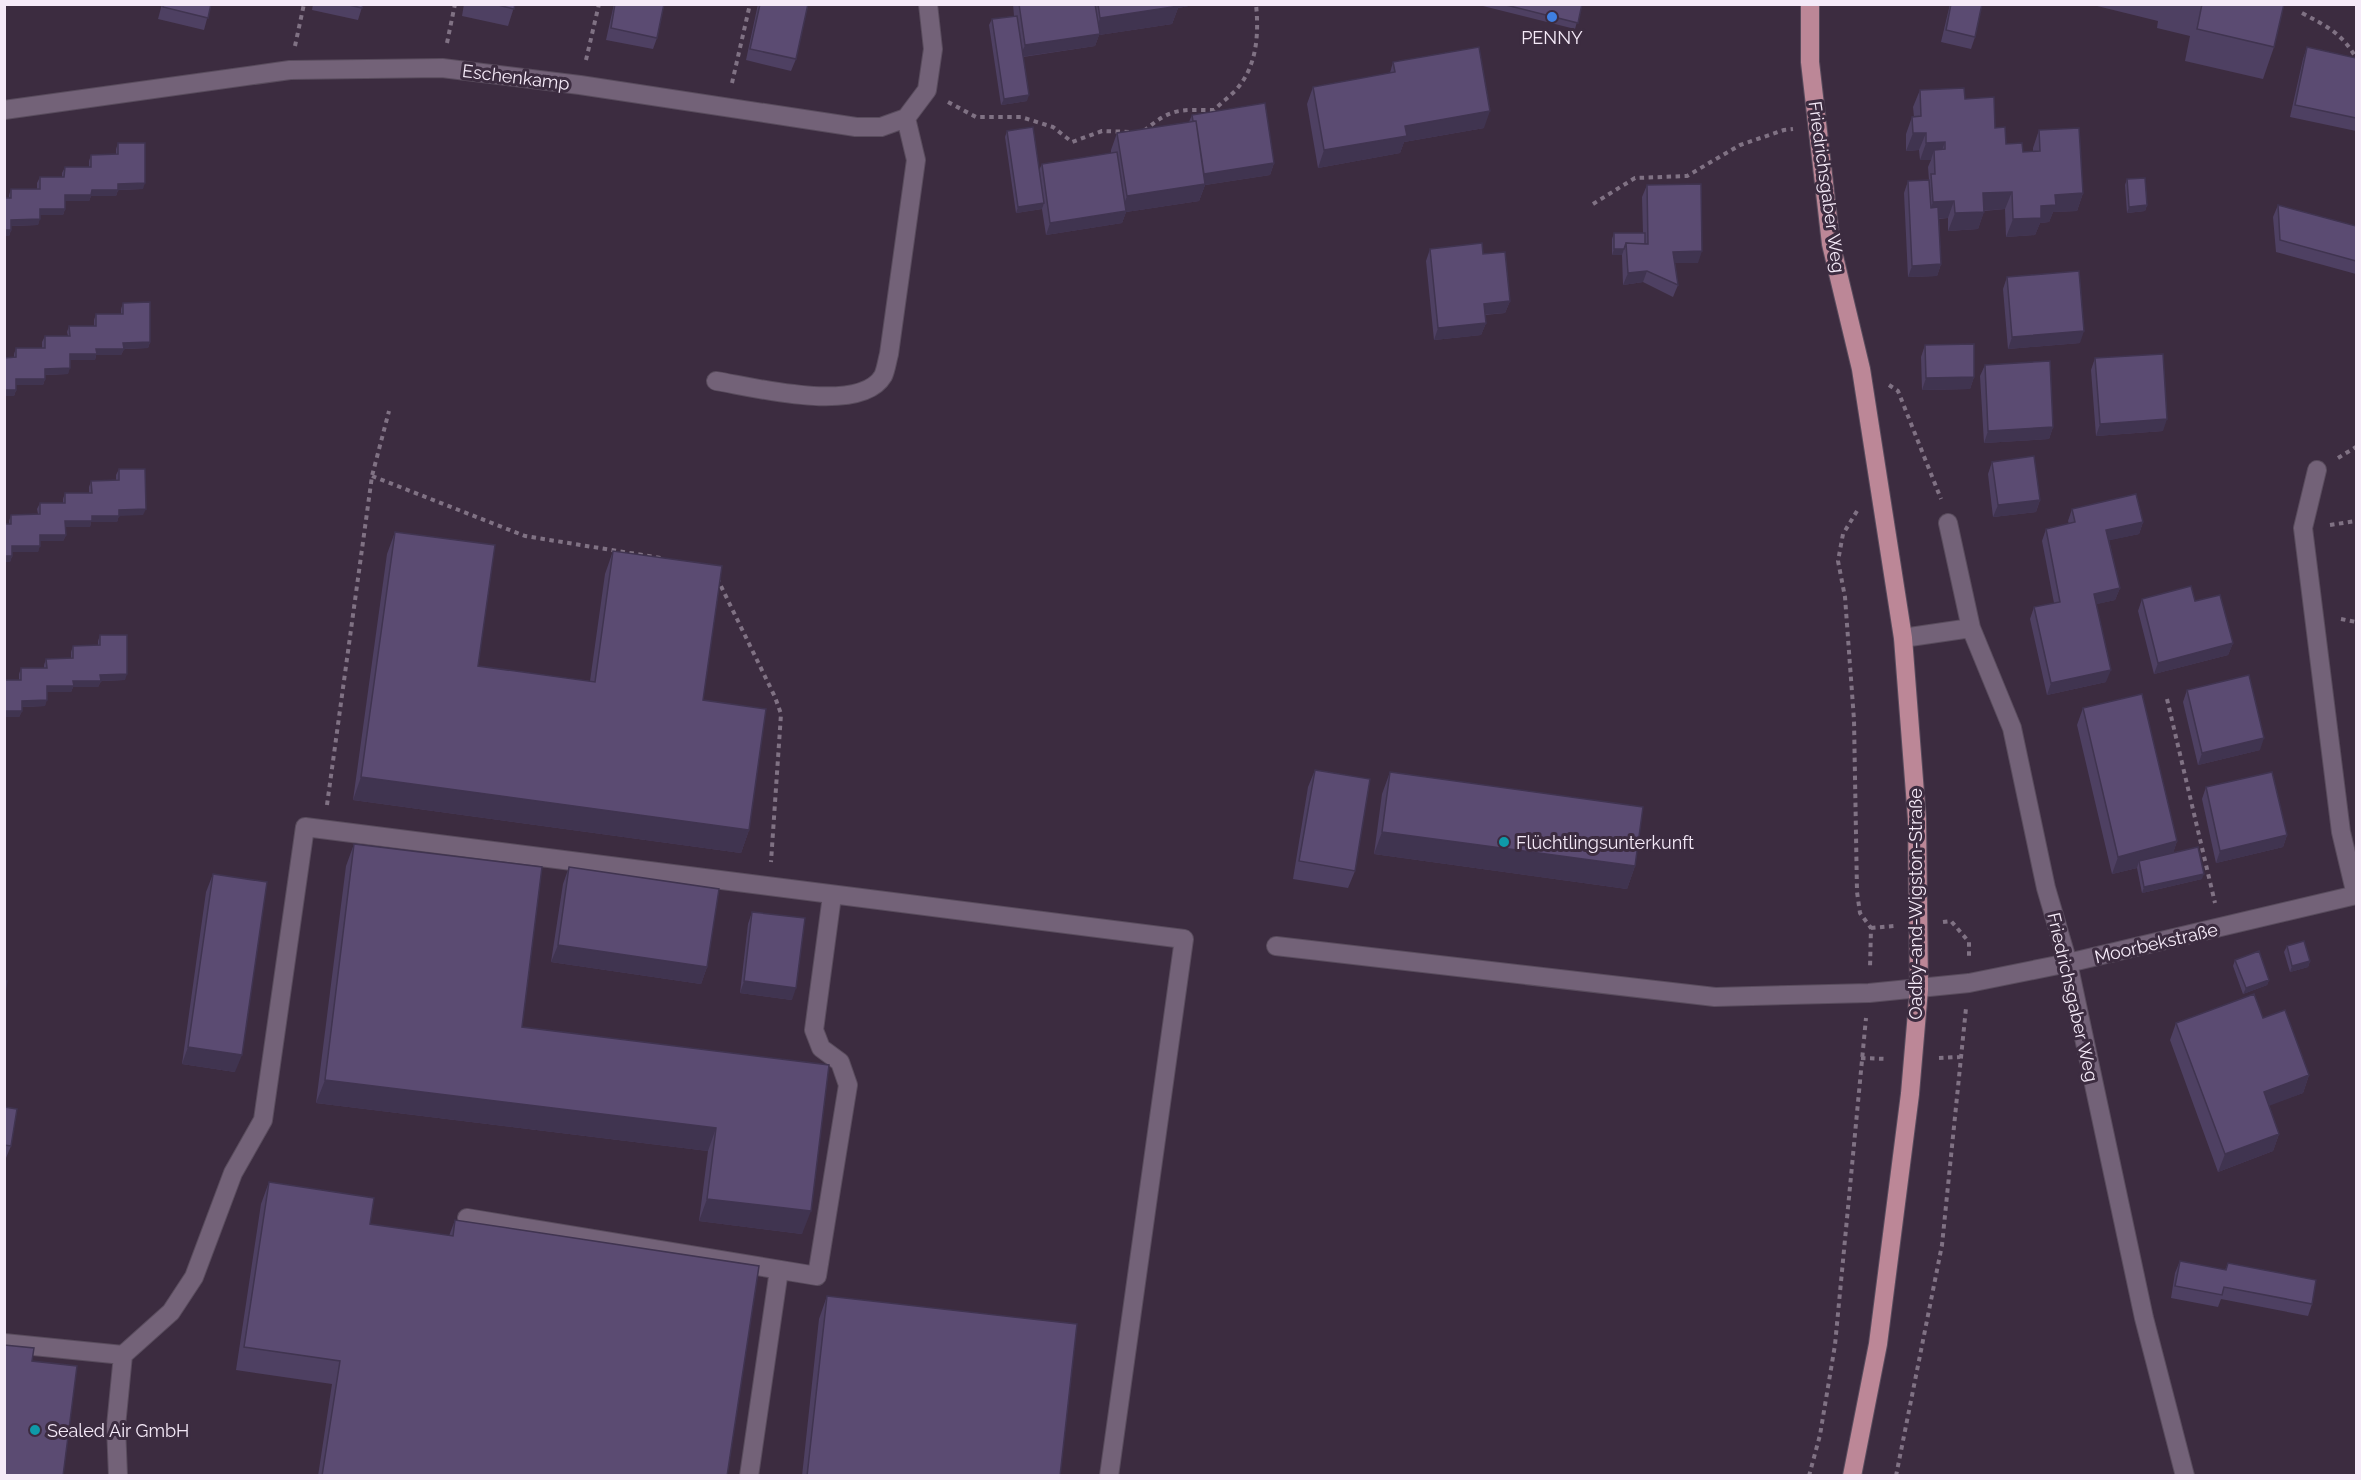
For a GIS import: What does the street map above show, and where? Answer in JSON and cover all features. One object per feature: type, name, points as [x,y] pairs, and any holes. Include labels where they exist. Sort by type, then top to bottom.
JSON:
[{"type":"main road","name":"Friedrichsgaber Weg","points":[[1810,4],[1810,62],[1831,244],[1861,369],[1878,474]]},
{"type":"main road","name":"Oadby-and-Wigston-Straße","points":[[1852,1476],[1878,1344],[1910,1094],[1919,989],[1917,819],[1903,638],[1878,474]]},
{"type":"street","points":[[716,381],[808,396],[837,398],[860,392],[882,378],[889,354],[916,160],[906,118],[927,90],[933,49],[928,4]]},
{"type":"street","name":"Eschenkamp","points":[[4,110],[290,70],[442,68],[580,85],[856,127],[880,127],[906,118]]},
{"type":"street","name":"Moorbekstraße","points":[[1276,946],[1715,997],[1869,993],[1969,983],[2068,963],[2356,895],[2341,832],[2303,528],[2317,470]]},
{"type":"street","name":"Friedrichsgaber Weg","points":[[1948,523],[1971,628],[2012,728],[2046,888],[2068,963],[2137,1286],[2185,1476]]},
{"type":"street","points":[[1903,638],[1971,628]]},
{"type":"street","points":[[118,1476],[116,1426],[123,1355],[171,1312],[194,1277],[233,1173],[263,1120],[305,827],[769,888],[1184,939],[1108,1476]]},
{"type":"street","points":[[467,1218],[817,1276],[848,1085],[840,1062],[821,1048],[814,1030],[832,896]]},
{"type":"street","points":[[749,1476],[779,1270]]},
{"type":"street","points":[[4,1343],[123,1355]]},
{"type":"path","points":[[290,70],[304,4]]},
{"type":"path","points":[[442,68],[455,4]]},
{"type":"path","points":[[580,85],[599,4]]},
{"type":"path","points":[[727,107],[750,4]]},
{"type":"path","points":[[927,90],[976,117],[1021,117],[1053,127],[1072,142],[1102,131],[1126,131],[1140,134],[1164,114],[1179,109],[1214,110],[1235,91],[1247,72],[1256,50],[1258,37],[1256,4]]},
{"type":"path","points":[[2302,13],[2328,26],[2347,41],[2356,58]]},
{"type":"path","points":[[1593,204],[1635,178],[1687,176],[1740,145],[1784,130],[1818,128]]},
{"type":"path","points":[[1861,369],[1898,391],[1940,492],[1948,523]]},
{"type":"path","points":[[324,830],[372,476],[389,411]]},
{"type":"path","points":[[1809,1476],[1820,1435],[1835,1345],[1869,993],[1871,928],[1860,912],[1857,892],[1854,720],[1845,597],[1838,561],[1843,534],[1878,474]]},
{"type":"path","points":[[372,476],[525,536],[669,559]]},
{"type":"path","points":[[714,575],[725,591],[781,714],[769,888]]},
{"type":"path","points":[[2168,699],[2221,927]]},
{"type":"path","points":[[1896,1476],[1942,1245],[1969,983],[1969,942],[1951,921],[1918,925]]},
{"type":"building","points":[[163,4],[211,4],[208,18],[163,7]]},
{"type":"building","points":[[345,4],[363,4],[362,8]]},
{"type":"building","points":[[494,4],[515,4],[514,9]]},
{"type":"building","points":[[615,4],[664,4],[657,38],[611,28]]},
{"type":"building","points":[[760,4],[808,4],[796,59],[750,49]]},
{"type":"building","points":[[1019,4],[1095,4],[1100,34],[1025,45]]},
{"type":"building","points":[[1098,4],[1179,4],[1179,6],[1100,18]]},
{"type":"building","points":[[1502,4],[1582,4],[1578,23]]},
{"type":"building","points":[[1951,4],[1982,4],[1975,37],[1946,30]]},
{"type":"building","points":[[2202,4],[2284,4],[2274,47],[2197,29]]},
{"type":"building","points":[[1017,16],[1029,95],[1004,99],[992,19]]},
{"type":"building","points":[[1479,47],[1490,111],[1405,126],[1407,136],[1324,150],[1313,87],[1395,72],[1393,62]]},
{"type":"building","points":[[2307,47],[2356,58],[2356,118],[2295,105]]},
{"type":"building","points":[[1964,88],[1965,99],[1994,97],[1995,128],[2005,127],[2006,144],[2022,143],[2023,152],[2040,151],[2039,130],[2079,128],[2083,193],[2055,195],[2056,205],[2041,206],[2041,218],[2013,219],[2012,192],[1983,193],[1984,212],[1955,213],[1954,201],[1933,202],[1931,174],[1935,174],[1934,150],[1945,149],[1945,142],[1926,143],[1926,133],[1913,133],[1912,117],[1921,116],[1920,90]]},
{"type":"building","points":[[1265,103],[1274,163],[1204,174],[1196,121],[1193,121],[1192,115]]},
{"type":"building","points":[[1196,121],[1205,184],[1127,196],[1117,133]]},
{"type":"building","points":[[1033,127],[1044,203],[1018,207],[1007,131]]},
{"type":"building","points":[[118,143],[145,143],[145,183],[118,184],[118,190],[92,190],[91,195],[65,195],[65,209],[40,209],[40,219],[11,220],[11,230],[4,230],[4,198],[11,198],[11,189],[40,189],[40,177],[64,177],[65,167],[91,167],[91,155],[118,154]]},
{"type":"building","points":[[1117,152],[1126,211],[1050,223],[1042,164]]},
{"type":"building","points":[[2145,178],[2147,205],[2129,207],[2127,179]]},
{"type":"building","points":[[1929,180],[1931,208],[1938,207],[1941,264],[1912,266],[1908,181]]},
{"type":"building","points":[[1701,184],[1702,251],[1673,252],[1678,285],[1647,271],[1628,273],[1626,243],[1648,244],[1647,185]]},
{"type":"building","points":[[2278,205],[2356,226],[2356,261],[2280,240]]},
{"type":"building","points":[[1614,233],[1645,233],[1645,244],[1626,243],[1624,249],[1614,249]]},
{"type":"building","points":[[1482,243],[1483,254],[1505,252],[1510,301],[1484,304],[1486,323],[1438,328],[1430,249]]},
{"type":"building","points":[[2079,271],[2084,331],[2012,337],[2007,277]]},
{"type":"building","points":[[150,302],[150,342],[123,343],[124,349],[96,349],[97,354],[70,354],[70,368],[45,369],[45,379],[16,379],[16,390],[4,390],[4,358],[16,357],[16,348],[45,348],[45,336],[70,336],[69,326],[96,326],[96,314],[123,314],[123,303]]},
{"type":"building","points":[[1974,344],[1974,377],[1926,378],[1925,345]]},
{"type":"building","points":[[2163,354],[2167,419],[2100,424],[2095,358]]},
{"type":"building","points":[[2050,361],[2053,427],[1988,431],[1985,365]]},
{"type":"building","points":[[2034,456],[2040,500],[1998,505],[1992,462]]},
{"type":"building","points":[[119,469],[145,469],[146,509],[119,510],[119,516],[92,516],[92,521],[65,521],[66,535],[40,535],[40,546],[12,546],[12,556],[4,556],[4,524],[11,524],[11,515],[40,514],[40,503],[65,503],[65,493],[92,493],[91,481],[119,480]]},
{"type":"building","points":[[2136,494],[2143,522],[2106,530],[2120,588],[2094,594],[2111,670],[2051,683],[2034,607],[2060,602],[2046,529],[2075,522],[2072,509]]},
{"type":"building","points":[[395,532],[495,545],[478,666],[595,682],[613,551],[722,566],[703,700],[766,709],[749,830],[361,777]]},
{"type":"building","points":[[2191,586],[2195,601],[2220,595],[2233,643],[2158,663],[2142,599]]},
{"type":"building","points":[[100,635],[127,635],[127,674],[100,675],[101,681],[73,681],[74,686],[47,686],[47,700],[22,701],[22,711],[4,711],[4,680],[21,680],[21,668],[47,668],[46,659],[73,658],[73,646],[100,645]]},
{"type":"building","points":[[2249,675],[2264,738],[2202,753],[2187,690]]},
{"type":"building","points":[[2142,694],[2177,841],[2118,857],[2083,708]]},
{"type":"building","points":[[1315,770],[1370,779],[1355,871],[1299,861]]},
{"type":"building","name":"Flüchtlingsunterkunft","points":[[1390,772],[1643,807],[1635,866],[1382,832]]},
{"type":"building","points":[[2272,772],[2287,835],[2220,851],[2206,787]]},
{"type":"building","points":[[354,844],[542,867],[522,1027],[829,1065],[811,1211],[707,1199],[716,1128],[325,1080]]},
{"type":"building","points":[[2198,847],[2204,874],[2144,887],[2139,861]]},
{"type":"building","points":[[569,867],[719,889],[707,967],[558,945]]},
{"type":"building","points":[[213,874],[267,882],[242,1055],[188,1047]]},
{"type":"building","points":[[752,912],[805,918],[796,988],[744,981]]},
{"type":"building","points":[[2304,941],[2310,961],[2292,966],[2287,946]]},
{"type":"building","points":[[2259,951],[2269,980],[2246,988],[2235,960]]},
{"type":"building","points":[[4,981],[7,981],[4,998]]},
{"type":"building","points":[[2254,994],[2263,1018],[2285,1010],[2309,1075],[2264,1092],[2279,1134],[2225,1154],[2176,1023]]},
{"type":"building","points":[[4,1107],[17,1109],[11,1146],[4,1145]]},
{"type":"building","points":[[269,1182],[374,1198],[370,1224],[453,1236],[455,1220],[759,1266],[727,1476],[322,1476],[340,1361],[244,1347]]},
{"type":"building","points":[[2180,1261],[2226,1270],[2228,1263],[2316,1280],[2312,1304],[2224,1287],[2222,1295],[2175,1286]]},
{"type":"building","points":[[827,1296],[1077,1324],[1060,1476],[807,1476]]},
{"type":"building","name":"Sealed Air GmbH","points":[[4,1345],[34,1348],[32,1361],[77,1366],[63,1476],[4,1476]]},
{"type":"place","name":"PENNY","points":[[1552,17]]},
{"type":"place","name":"Flüchtlingsunterkunft","points":[[1504,842]]},
{"type":"place","name":"Sealed Air GmbH","points":[[35,1430]]}]
